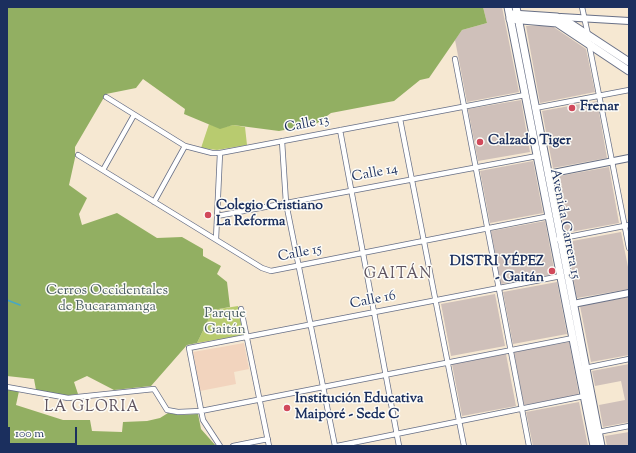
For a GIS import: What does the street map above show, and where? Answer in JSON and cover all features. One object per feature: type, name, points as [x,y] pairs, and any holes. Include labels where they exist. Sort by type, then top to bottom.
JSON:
[{"type":"main road","points":[[509,13],[557,17],[569,22],[629,62]]},
{"type":"main road","name":"Avenida Carrera 15","points":[[509,13],[537,156],[573,304],[600,446]]},
{"type":"main road","points":[[517,14],[557,23],[629,71]]},
{"type":"main road","name":"Avenida Carrera 15","points":[[517,14],[548,174],[552,215]]},
{"type":"main road","name":"Avenida Carrera 15","points":[[557,239],[561,276],[594,446]]},
{"type":"street","points":[[582,7],[612,161],[627,225],[629,248]]},
{"type":"street","points":[[557,17],[629,21]]},
{"type":"street","points":[[455,59],[528,446]]},
{"type":"street","points":[[535,108],[629,90]]},
{"type":"street","name":"Calle 13","points":[[106,97],[185,146],[202,152],[220,153],[525,95]]},
{"type":"street","points":[[103,170],[134,115]]},
{"type":"street","points":[[400,119],[464,446]]},
{"type":"street","points":[[340,130],[400,446]]},
{"type":"street","points":[[282,141],[286,203],[336,446],[584,396]]},
{"type":"street","points":[[154,202],[185,146]]},
{"type":"street","points":[[216,239],[220,153]]},
{"type":"street","name":"Calle 15","points":[[78,155],[266,270],[278,270],[299,266],[552,215]]},
{"type":"street","name":"Calle 14","points":[[217,216],[537,156]]},
{"type":"street","points":[[548,174],[629,158]]},
{"type":"street","points":[[557,239],[627,225]]},
{"type":"street","name":"Calle 16","points":[[201,411],[189,348],[561,276]]},
{"type":"street","points":[[573,304],[629,293]]},
{"type":"street","points":[[242,309],[269,446]]},
{"type":"street","points":[[7,387],[68,398],[154,389],[164,408],[178,412],[201,411],[573,338]]},
{"type":"street","points":[[585,368],[629,359]]},
{"type":"street","points":[[201,411],[205,424],[220,446]]},
{"type":"street","points":[[598,432],[629,426]]},
{"type":"street","points":[[233,446],[268,439]]},
{"type":"shaded area","points":[[483,7],[502,7],[519,92],[467,102],[455,40],[462,30],[487,23]]},
{"type":"shaded area","points":[[526,26],[552,26],[586,49],[595,92],[540,103]]},
{"type":"shaded area","points":[[521,100],[530,152],[478,161],[468,109]]},
{"type":"shaded area","points":[[597,101],[607,158],[553,168],[542,111]]},
{"type":"shaded area","points":[[533,161],[543,213],[490,223],[480,171]]},
{"type":"shaded area","points":[[609,167],[619,223],[565,233],[554,177]]},
{"type":"shaded area","points":[[545,221],[555,274],[501,284],[491,231]]},
{"type":"shaded area","points":[[621,232],[629,272],[629,289],[577,298],[567,242]]},
{"type":"shaded area","points":[[557,282],[567,334],[513,344],[503,292]]},
{"type":"shaded area","points":[[495,294],[505,346],[451,356],[441,304]]},
{"type":"shaded area","points":[[629,297],[629,355],[591,362],[580,306]]},
{"type":"shaded area","points":[[569,342],[579,395],[524,405],[514,352]]},
{"type":"shaded area","points":[[244,343],[249,369],[234,372],[236,384],[200,391],[193,352]]},
{"type":"shaded area","points":[[506,354],[516,406],[462,416],[452,364]]},
{"type":"shaded area","points":[[629,364],[629,422],[603,427],[599,405],[625,400],[621,381],[595,386],[592,371]]},
{"type":"shaded area","points":[[579,402],[588,446],[533,446],[526,412]]},
{"type":"shaded area","points":[[629,432],[629,446],[607,446],[605,436]]},
{"type":"green space","name":"Cerros Occidentales de Bucaramanga","points":[[7,7],[483,7],[487,23],[462,30],[429,78],[420,80],[394,101],[331,113],[316,124],[279,131],[233,125],[220,129],[184,114],[185,109],[143,79],[136,88],[106,94],[75,147],[75,158],[69,185],[87,198],[79,214],[82,225],[117,213],[157,238],[182,237],[203,249],[203,256],[221,266],[217,274],[227,282],[230,307],[213,310],[197,343],[187,345],[151,386],[114,390],[87,376],[74,382],[78,394],[63,396],[36,390],[34,379],[7,376]]},
{"type":"green space","points":[[209,124],[220,128],[233,125],[245,127],[247,145],[217,150],[201,148]]},
{"type":"green space","name":"Parque Gaitán","points":[[238,306],[243,335],[197,343],[213,310]]},
{"type":"green space","points":[[7,389],[19,391],[16,405],[63,420],[90,420],[92,431],[122,432],[123,422],[147,421],[160,418],[168,413],[181,415],[198,414],[201,429],[216,446],[7,446]]},
{"type":"waterway","points":[[7,300],[20,305]]},
{"type":"place","name":"Frenar","points":[[572,108]]},
{"type":"place","name":"Calzado Tiger","points":[[480,142]]},
{"type":"place","name":"Colegio Cristiano La Reforma","points":[[208,215]]},
{"type":"place","name":"DISTRI YÉPEZ - Gaitán","points":[[552,271]]},
{"type":"place","name":"Institución Educativa Maiporé - Sede C","points":[[287,408]]},
{"type":"district","name":"GAITÁN","points":[[398,275]]},
{"type":"district","name":"LA GLORIA","points":[[92,408]]}]
